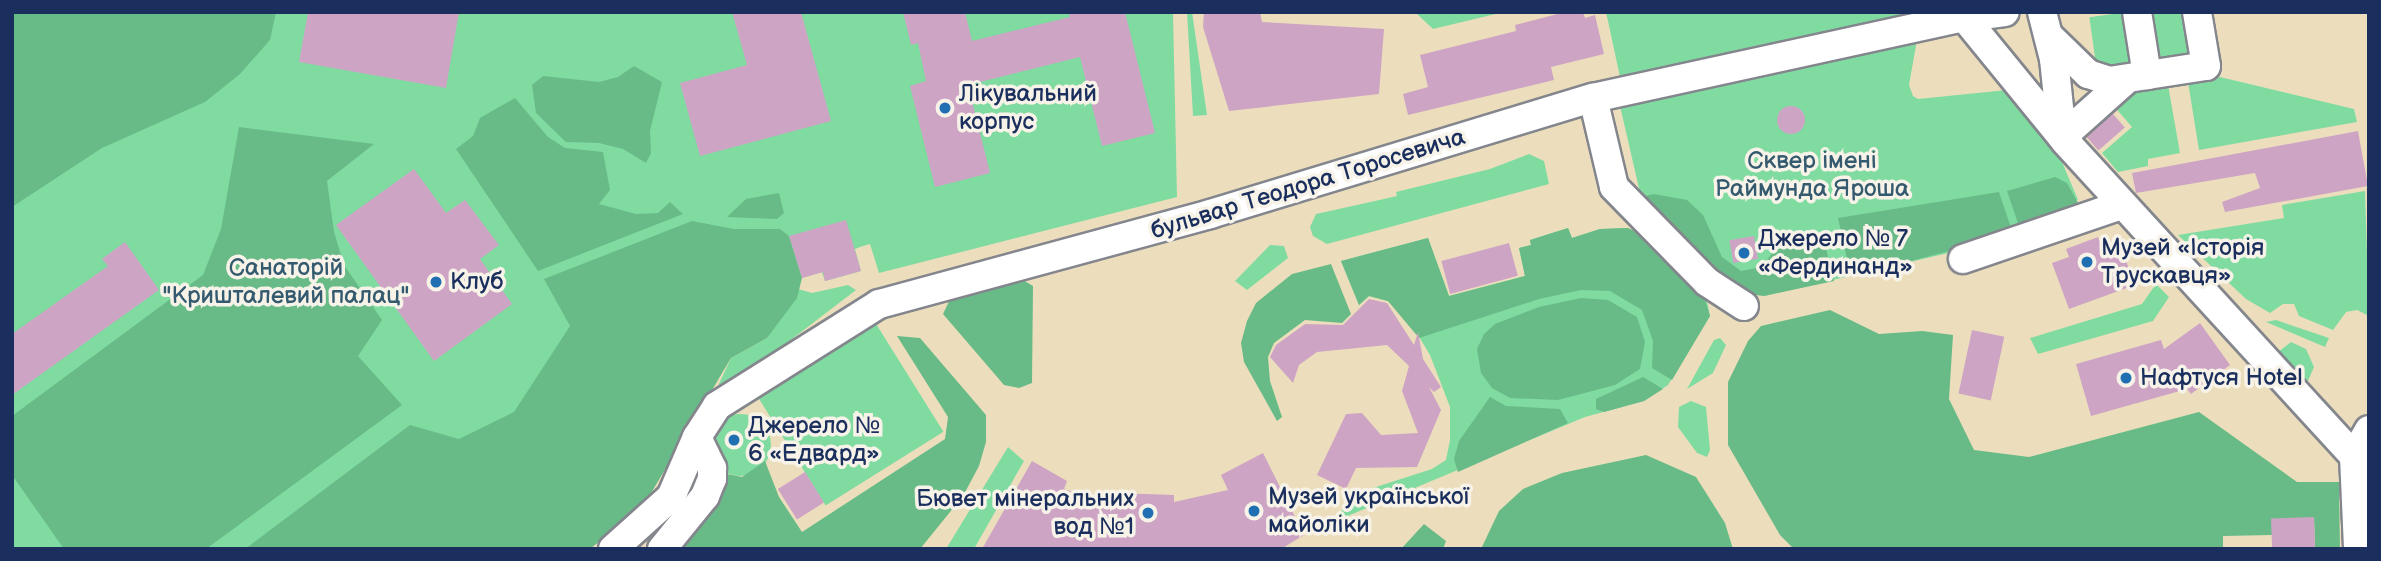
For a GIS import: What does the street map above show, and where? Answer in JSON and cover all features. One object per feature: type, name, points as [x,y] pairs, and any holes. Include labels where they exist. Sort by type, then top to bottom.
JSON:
[{"type":"street","name":"бульвар Теодора Торосевича","points":[[613,549],[671,496],[697,437],[717,406],[879,304],[1210,214],[1593,98],[1961,15],[2005,12]]},
{"type":"street","points":[[2137,12],[2137,77]]},
{"type":"street","points":[[2046,25],[2088,74],[2109,81],[2206,66],[2197,12]]},
{"type":"street","points":[[1961,15],[2122,205],[2354,456]]},
{"type":"street","points":[[2046,25],[2062,137]]},
{"type":"street","points":[[2062,137],[2137,77]]},
{"type":"street","points":[[1593,98],[1614,187],[1707,282],[1744,306]]},
{"type":"street","points":[[1963,259],[2122,205]]},
{"type":"street","points":[[2357,538],[2354,456],[2369,430]]},
{"type":"street","points":[[662,549],[705,496],[712,479],[712,468],[697,437]]},
{"type":"green space","name":"Санаторій \"Кришталевий палац\"","points":[[12,12],[1173,12],[1177,197],[879,273],[870,244],[855,249],[861,271],[825,281],[822,272],[802,278],[441,549],[12,549]]},
{"type":"green space","points":[[12,12],[276,12],[270,40],[240,74],[205,102],[102,148],[12,207]]},
{"type":"green space","points":[[1187,12],[1192,12],[1207,115],[1193,116]]},
{"type":"green space","points":[[1415,12],[1504,12],[1433,29]]},
{"type":"green space","points":[[1606,12],[1917,12],[1918,14],[1620,77]]},
{"type":"green space","points":[[2127,12],[2134,63],[2097,69],[2089,17]]},
{"type":"green space","points":[[2147,12],[2184,12],[2191,55],[2154,61]]},
{"type":"green space","name":"Сквер імені Раймунда Яроша","points":[[1917,40],[1909,85],[1913,96],[1918,99],[2007,90],[2057,150],[2078,200],[1974,247],[1764,296],[1641,197],[1620,106]]},
{"type":"green space","points":[[634,66],[662,82],[650,131],[651,153],[646,163],[623,149],[599,143],[566,142],[536,113],[532,85],[543,76],[599,82],[618,77]]},
{"type":"green space","points":[[2220,77],[2354,109],[2357,122],[2199,150],[2188,82]]},
{"type":"green space","points":[[2168,85],[2180,153],[2148,159],[2148,166],[2118,172],[2102,153],[2132,127],[2112,104],[2126,91]]},
{"type":"green space","points":[[515,98],[548,137],[565,148],[603,152],[610,190],[599,204],[636,214],[658,213],[670,202],[683,214],[538,271],[456,149],[473,136],[480,118]]},
{"type":"green space","points":[[239,127],[374,144],[327,181],[334,232],[344,265],[382,320],[358,356],[402,405],[206,549],[64,549],[12,475],[12,416],[203,275],[221,229]]},
{"type":"green space","points":[[1529,154],[1544,161],[1549,184],[1327,244],[1313,236],[1310,227],[1316,214],[1397,196],[1396,192],[1490,169]]},
{"type":"green space","points":[[2055,177],[2067,183],[2083,212],[2021,232],[2007,191]]},
{"type":"green space","points":[[2365,191],[2369,316],[2357,310],[2346,312],[2333,330],[2299,316],[2294,304],[2283,304],[2270,313],[2246,299],[2178,235],[2284,218],[2282,205]]},
{"type":"green space","points":[[1999,192],[2013,234],[1851,277],[1838,218]]},
{"type":"green space","points":[[779,193],[784,213],[777,219],[727,217],[746,199]]},
{"type":"green space","points":[[1654,194],[1687,200],[1703,215],[1722,257],[1741,271],[1762,267],[1775,249],[1825,244],[1834,281],[1764,296],[1739,293],[1721,282],[1641,197]]},
{"type":"green space","points":[[692,221],[734,229],[780,229],[789,236],[802,278],[797,298],[767,338],[731,358],[644,505],[590,549],[245,549],[410,425],[459,439],[514,412],[570,326],[544,279]]},
{"type":"green space","points":[[1568,228],[1572,238],[1600,229],[1628,228],[1707,301],[1710,316],[1668,385],[1644,401],[1585,417],[1338,520],[1348,496],[1432,469],[1446,460],[1450,440],[1450,407],[1430,355],[1412,325],[1388,301],[1369,296],[1359,305],[1341,261],[1428,238],[1449,296],[1525,276],[1519,248],[1531,245],[1530,240]]},
{"type":"green space","points":[[1568,228],[1572,238],[1600,229],[1628,228],[1650,238],[1703,293],[1710,316],[1672,380],[1652,368],[1653,341],[1642,310],[1610,291],[1581,290],[1539,299],[1419,338],[1388,301],[1369,296],[1359,305],[1341,261],[1428,238],[1449,296],[1525,276],[1519,248],[1531,245],[1530,240]]},
{"type":"green space","points":[[1270,245],[1284,246],[1288,258],[1247,290],[1235,281]]},
{"type":"green space","points":[[1331,264],[1351,314],[1342,323],[1305,320],[1274,343],[1268,357],[1270,381],[1282,417],[1277,421],[1244,362],[1241,343],[1247,321],[1256,303],[1292,274]]},
{"type":"green space","points":[[1023,280],[1033,286],[1032,383],[1019,388],[1004,385],[943,314],[951,297]]},
{"type":"green space","points":[[2156,284],[2169,297],[2153,321],[2038,354],[2030,338],[2142,304]]},
{"type":"green space","points":[[848,285],[856,290],[711,401],[731,358],[767,338],[798,289],[812,293]]},
{"type":"green space","points":[[1581,298],[1608,300],[1637,317],[1645,342],[1640,369],[1615,385],[1558,400],[1510,398],[1492,388],[1481,373],[1477,349],[1484,334],[1495,324],[1539,307]]},
{"type":"green space","points":[[1830,310],[1879,334],[1922,331],[1953,335],[1949,399],[1974,450],[2029,457],[2199,412],[2297,482],[2339,482],[2340,549],[2315,549],[2314,517],[2272,535],[2223,536],[2223,549],[1794,549],[1780,535],[1728,445],[1728,382],[1748,341],[1761,326]]},
{"type":"green space","points":[[873,319],[943,432],[826,505],[755,393]]},
{"type":"green space","points":[[2276,320],[2329,338],[2325,347],[2266,322]]},
{"type":"green space","points":[[897,336],[920,338],[986,415],[986,442],[979,466],[963,496],[920,549],[671,549],[721,473],[742,477],[765,461],[779,497],[802,532],[945,439],[948,417]]},
{"type":"green space","points":[[1720,338],[1726,345],[1713,373],[1687,389],[1714,340]]},
{"type":"green space","points":[[2291,342],[2306,349],[2314,367],[2304,390],[2273,356]]},
{"type":"green space","points":[[1643,377],[1663,389],[1644,401],[1604,412],[1596,409],[1596,399]]},
{"type":"green space","points":[[1490,397],[1506,406],[1560,409],[1568,423],[1458,472],[1454,459],[1459,441]]},
{"type":"green space","points":[[1691,401],[1706,407],[1710,450],[1707,457],[1697,453],[1678,427],[1679,407]]},
{"type":"green space","points":[[740,414],[752,416],[762,423],[769,433],[769,457],[762,467],[752,474],[740,476],[728,474],[718,467],[711,457],[709,445],[711,433],[718,423],[728,416]]},
{"type":"green space","points":[[1008,447],[1024,461],[974,549],[946,549]]},
{"type":"green space","points":[[1646,455],[1696,477],[1725,523],[1733,549],[1481,549],[1499,511],[1523,489],[1562,473]]},
{"type":"green space","points":[[1424,524],[1446,541],[1443,549],[1401,549]]},
{"type":"building","points":[[308,12],[459,12],[446,88],[299,62]]},
{"type":"building","points":[[732,12],[801,12],[831,121],[700,156],[680,83],[747,65]]},
{"type":"building","name":"Лікувальний корпус","points":[[903,12],[965,12],[972,41],[1070,17],[1068,12],[1125,12],[1155,133],[1102,146],[1080,57],[968,85],[990,173],[935,187],[910,86],[926,81],[918,43],[911,45]]},
{"type":"building","points":[[1204,12],[1260,12],[1262,22],[1384,29],[1379,94],[1229,111],[1203,27]]},
{"type":"building","points":[[1565,12],[1583,12],[1585,18],[1595,15],[1604,54],[1551,67],[1554,80],[1408,115],[1403,94],[1428,87],[1420,55],[1516,31],[1515,25]]},
{"type":"building","points":[[1791,106],[1801,110],[1805,120],[1801,130],[1791,134],[1781,130],[1777,120],[1781,110]]},
{"type":"building","points":[[2113,114],[2125,128],[2098,151],[2087,137]]},
{"type":"building","points":[[2358,131],[2368,186],[2225,212],[2222,202],[2260,188],[2255,173],[2136,193],[2132,173]]},
{"type":"building","name":"Клуб","points":[[414,169],[446,213],[465,200],[499,245],[480,259],[512,304],[434,361],[336,225]]},
{"type":"building","points":[[846,220],[861,271],[825,281],[823,272],[802,278],[789,236]]},
{"type":"building","name":"Джерело № 7 «Фердинанд»","points":[[1754,236],[1758,259],[1733,263],[1729,240]]},
{"type":"building","points":[[2098,237],[2101,245],[2118,239],[2135,285],[2069,309],[2052,263],[2069,257],[2066,249]]},
{"type":"building","points":[[125,242],[159,290],[12,395],[12,334],[108,266],[102,259]]},
{"type":"building","points":[[1509,243],[1518,276],[1450,294],[1441,261]]},
{"type":"building","points":[[1369,299],[1387,303],[1414,345],[1418,332],[1423,359],[1441,387],[1434,392],[1429,387],[1441,410],[1417,467],[1356,468],[1346,489],[1317,475],[1346,414],[1362,413],[1381,435],[1418,433],[1402,391],[1409,366],[1387,345],[1317,352],[1299,365],[1293,383],[1270,357],[1276,345],[1305,324],[1343,325]]},
{"type":"building","name":"Нафтуся Hotel","points":[[2200,323],[2230,365],[2191,394],[2187,389],[2091,416],[2076,364],[2161,340],[2164,349]]},
{"type":"building","points":[[1972,330],[2004,337],[1991,400],[1958,394]]},
{"type":"building","name":"Бювет мінеральних вод №1","points":[[1263,453],[1304,535],[1281,549],[982,549],[1032,461],[1067,481],[1064,489],[1094,499],[1116,500],[1116,493],[1174,495],[1174,502],[1228,490],[1221,475]]},
{"type":"building","points":[[805,472],[824,503],[797,519],[778,489]]},
{"type":"building","points":[[2314,517],[2315,549],[2272,549],[2271,519]]},
{"type":"place","name":"Лікувальний корпус","points":[[945,108]]},
{"type":"place","name":"Джерело № 7 «Фердинанд»","points":[[1744,253]]},
{"type":"place","name":"Музей «Історія Трускавця»","points":[[2087,262]]},
{"type":"place","name":"Клуб","points":[[436,282]]},
{"type":"place","name":"Нафтуся Hotel","points":[[2126,378]]},
{"type":"place","name":"Джерело № 6 «Едвард»","points":[[734,440]]},
{"type":"place","name":"Музей української майоліки","points":[[1254,511]]},
{"type":"place","name":"Бювет мінеральних вод №1","points":[[1148,513]]}]
